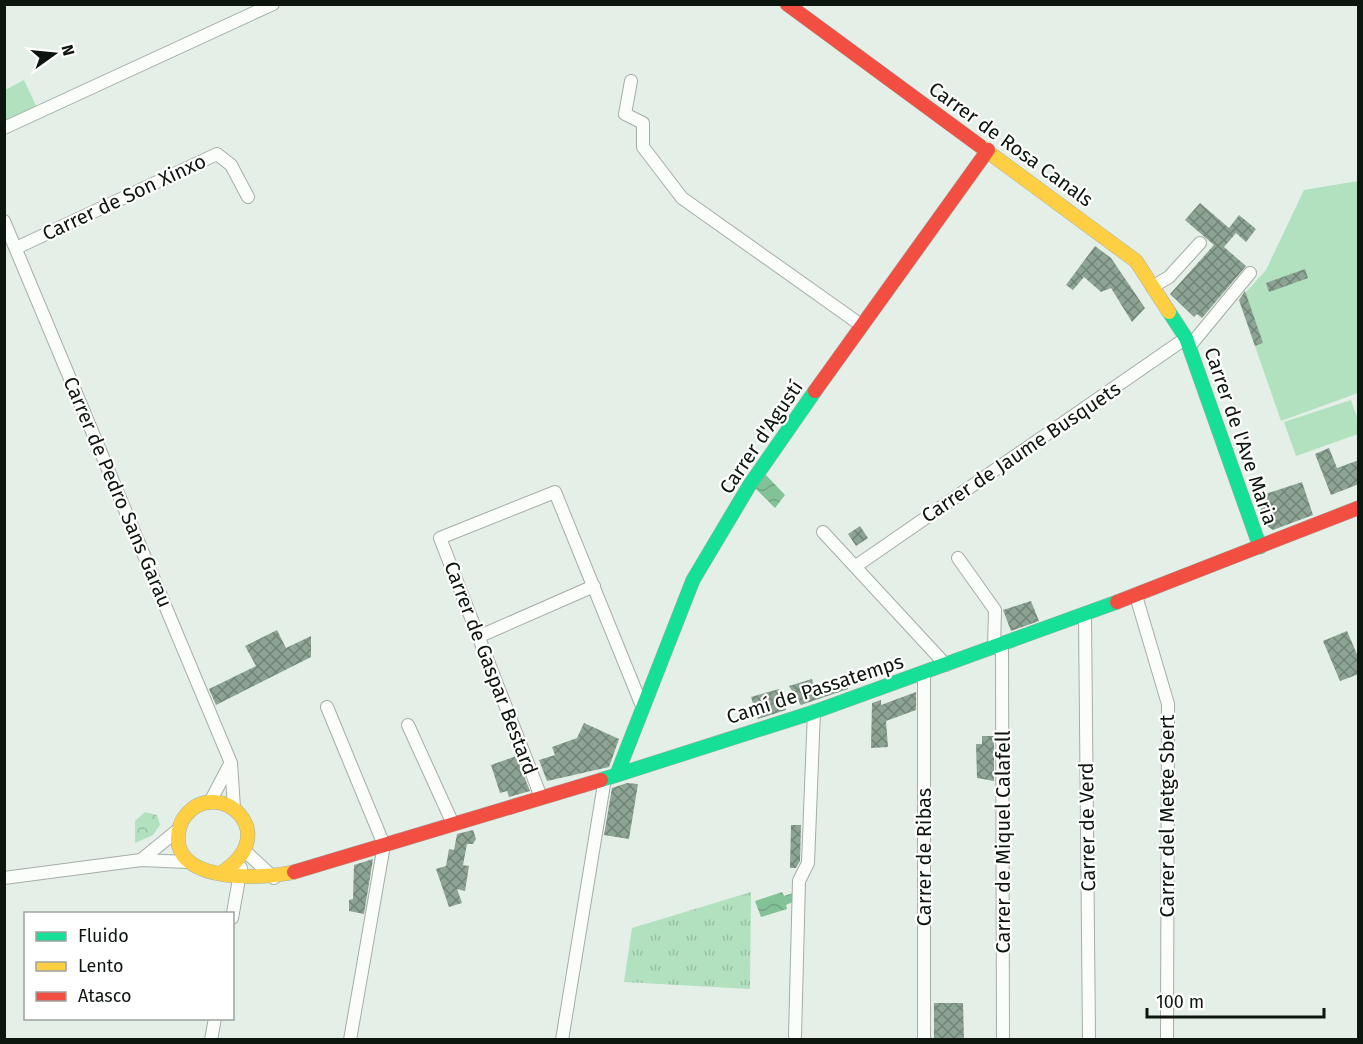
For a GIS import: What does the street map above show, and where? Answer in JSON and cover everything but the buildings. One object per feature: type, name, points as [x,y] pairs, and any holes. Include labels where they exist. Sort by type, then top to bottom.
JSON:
[{"type":"street","points":[[4,129],[273,4]]},
{"type":"street","name":"Carrer de Rosa Canals","points":[[787,4],[1136,261],[1188,343]]},
{"type":"street","points":[[631,81],[625,114],[643,123],[643,147],[681,198],[861,326]]},
{"type":"street","name":"Carrer d'Agustí","points":[[611,776],[693,580],[749,486],[988,150]]},
{"type":"street","name":"Carrer de Son Xinxo","points":[[16,248],[217,154],[231,165],[248,197]]},
{"type":"street","name":"Carrer de Pedro Sans Garau","points":[[4,221],[231,763],[234,808]]},
{"type":"street","points":[[1152,287],[1169,277],[1200,243]]},
{"type":"street","name":"Carrer de Jaume Busquets","points":[[856,566],[1188,343],[1250,273]]},
{"type":"street","name":"Carrer de l'Ave Maria","points":[[1188,343],[1260,547]]},
{"type":"street","name":"Carrer de Gaspar Bestard","points":[[541,797],[440,538],[555,492],[594,586]]},
{"type":"street","name":"Camí de Passatemps","points":[[274,878],[611,776],[924,674],[1136,596],[1359,508]]},
{"type":"street","points":[[823,532],[946,666]]},
{"type":"street","name":"Carrer de Miquel Calafell","points":[[958,558],[994,610],[998,646],[1003,1040]]},
{"type":"street","points":[[480,636],[594,586],[642,706]]},
{"type":"street","name":"Carrer del Metge Sbert","points":[[1136,596],[1168,704],[1167,1040]]},
{"type":"street","name":"Carrer de Verd","points":[[1085,615],[1089,1040]]},
{"type":"street","name":"Carrer de Ribas","points":[[924,674],[924,1040]]},
{"type":"street","points":[[327,707],[384,845],[350,1040]]},
{"type":"street","points":[[795,1036],[799,881],[808,863],[814,711]]},
{"type":"street","points":[[408,725],[453,824]]},
{"type":"street","points":[[141,860],[179,829],[190,811],[210,802],[231,763]]},
{"type":"street","points":[[562,1040],[611,776]]},
{"type":"street","points":[[210,802],[234,808],[243,817],[248,828],[233,912]]},
{"type":"street","points":[[179,829],[179,847],[188,862],[203,871],[274,878]]},
{"type":"street","points":[[221,873],[232,868],[244,855]]},
{"type":"street","points":[[244,855],[274,878]]},
{"type":"street","points":[[4,879],[141,860],[188,862]]},
{"type":"street","points":[[211,1040],[215,1020]]},
{"type":"green space","points":[[24,80],[37,108],[5,123],[5,90]]},
{"type":"green space","points":[[1358,181],[1358,393],[1281,421],[1239,300],[1266,270],[1304,190]]},
{"type":"green space","points":[[1351,400],[1358,420],[1358,434],[1296,456],[1284,422]]},
{"type":"green space","points":[[145,812],[157,815],[160,825],[153,835],[135,843],[135,821]]},
{"type":"green space","points":[[751,892],[750,989],[624,982],[632,928]]},
{"type":"water","points":[[765,474],[785,495],[775,508],[755,488]]},
{"type":"water","points":[[782,892],[784,896],[793,893],[793,902],[786,905],[787,909],[761,917],[755,901]]},
{"type":"traffic: fast","points":[[1169,312],[1186,338],[1260,547]]},
{"type":"traffic: fast","points":[[617,774],[693,580],[749,486],[815,391]]},
{"type":"traffic: fast","points":[[601,780],[811,713],[1117,602]]},
{"type":"traffic: slow","points":[[980,146],[1136,261],[1169,312]]},
{"type":"traffic: slow","points":[[221,873],[239,857],[247,842],[246,827],[240,814],[228,806],[214,802],[199,805],[186,815],[178,833],[182,854],[193,864],[208,871],[226,875],[264,876],[294,872]]},
{"type":"traffic: jam","points":[[787,4],[980,146]]},
{"type":"traffic: jam","points":[[815,391],[988,150]]},
{"type":"traffic: jam","points":[[1117,602],[1358,508]]},
{"type":"traffic: jam","points":[[294,872],[601,780]]}]
